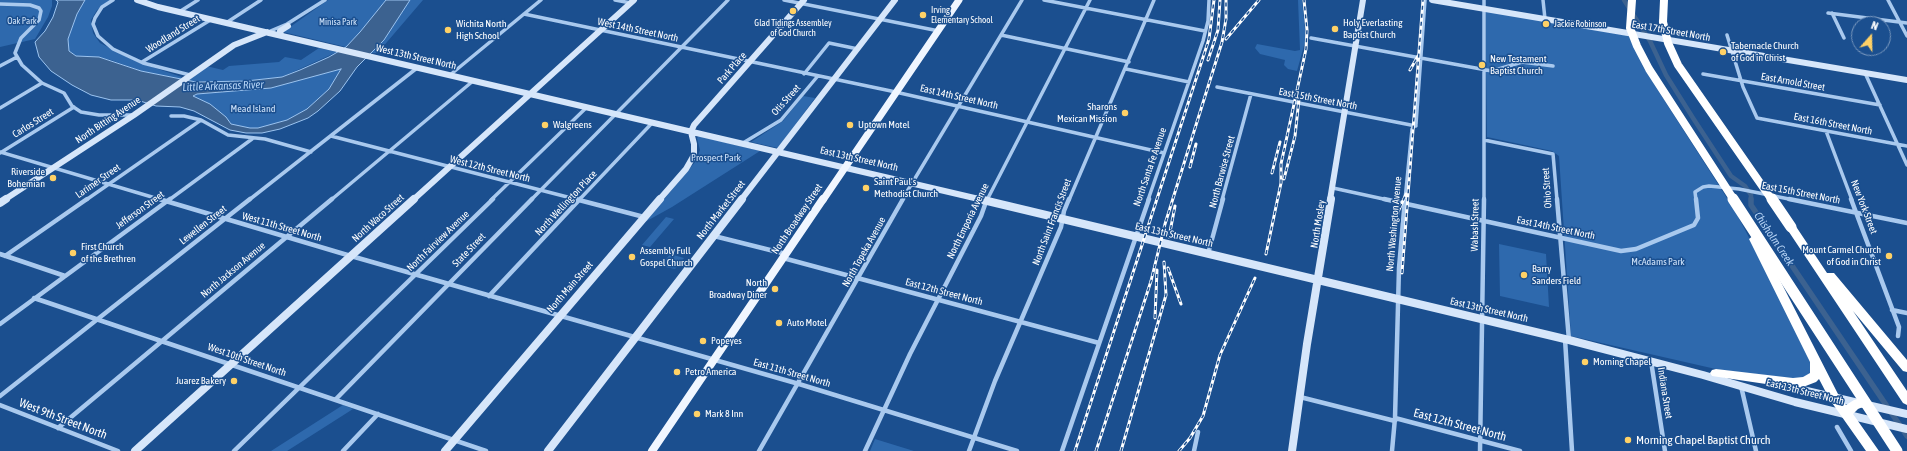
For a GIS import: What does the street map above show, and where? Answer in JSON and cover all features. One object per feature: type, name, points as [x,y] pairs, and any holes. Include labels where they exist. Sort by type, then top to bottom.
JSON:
[{"type":"highway","points":[[1632,0],[1630,10],[1630,28],[1642,57],[1897,451]]},
{"type":"highway","points":[[1664,0],[1663,22],[1668,43],[1678,65],[1791,227],[1907,400]]},
{"type":"highway","points":[[1736,202],[1816,358],[1834,397],[1873,451]]},
{"type":"highway","points":[[1791,227],[1907,368]]},
{"type":"highway","points":[[1716,373],[1742,375],[1793,383],[1803,382],[1812,379],[1816,374],[1816,358]]},
{"type":"highway","points":[[1846,413],[1854,405],[1861,403]]},
{"type":"main road","name":"North Broadway Street","points":[[652,451],[959,0]]},
{"type":"street","points":[[114,0],[102,7],[95,18],[93,24],[98,36],[113,48],[142,62],[190,75]]},
{"type":"street","name":"West 13th Street North","points":[[137,0],[178,12],[253,28],[418,68],[450,74],[691,132]]},
{"type":"street","points":[[178,12],[198,0]]},
{"type":"street","points":[[226,22],[262,0]]},
{"type":"street","points":[[281,35],[280,31],[325,0]]},
{"type":"street","points":[[450,74],[541,0]]},
{"type":"street","points":[[615,0],[632,2]]},
{"type":"street","points":[[616,114],[728,0]]},
{"type":"street","points":[[784,0],[803,2],[939,30]]},
{"type":"street","name":"North Market Street","points":[[548,451],[895,0]]},
{"type":"street","name":"North Topeka Avenue","points":[[759,451],[799,384],[912,183],[1022,0]]},
{"type":"street","points":[[1044,0],[1205,31]]},
{"type":"street","name":"North Emporia Avenue","points":[[865,451],[883,410],[1026,122],[1090,0]]},
{"type":"street","name":"North Saint Francis Street","points":[[969,451],[995,381],[1061,227],[1064,211],[1129,62],[1154,0]]},
{"type":"street","name":"North Santa Fe Avenue","points":[[1062,451],[1189,82],[1205,31],[1209,0]]},
{"type":"street","name":"North Mosley","points":[[1292,451],[1363,0]]},
{"type":"street","name":"North Washington Avenue","points":[[1392,451],[1395,420],[1397,299],[1412,129],[1416,126],[1426,0]]},
{"type":"street","name":"East 17th Street North","points":[[1432,0],[1907,80]]},
{"type":"street","name":"Wabash Street","points":[[1480,451],[1484,222],[1484,0]]},
{"type":"street","points":[[1543,0],[1545,19]]},
{"type":"street","points":[[1888,0],[1907,36]]},
{"type":"street","name":"North Waco Street","points":[[135,451],[632,2]]},
{"type":"street","name":"Park Place","points":[[691,132],[694,125],[803,2]]},
{"type":"street","points":[[0,4],[30,5],[39,8],[41,11],[39,20],[21,38],[15,53],[22,65],[42,83],[64,93],[74,107],[81,112],[90,114],[134,115]]},
{"type":"street","points":[[1844,38],[1830,13],[1907,23]]},
{"type":"street","name":"West 14th Street North","points":[[524,14],[749,62]]},
{"type":"street","points":[[269,32],[298,18]]},
{"type":"street","name":"Woodland Street","points":[[142,62],[212,19]]},
{"type":"street","points":[[269,32],[288,26]]},
{"type":"street","points":[[234,45],[252,34],[253,28]]},
{"type":"street","name":"North Bitting Avenue","points":[[0,203],[142,110],[234,45],[269,32]]},
{"type":"street","name":"North Bitting Avenue","points":[[226,51],[269,32]]},
{"type":"street","points":[[1727,34],[1741,81]]},
{"type":"street","points":[[1001,35],[1129,62]]},
{"type":"street","points":[[1311,38],[1484,70],[1496,71],[1522,62],[1553,66]]},
{"type":"street","points":[[804,74],[829,43],[858,49]]},
{"type":"street","points":[[0,66],[17,57]]},
{"type":"street","name":"East 14th Street North","points":[[749,62],[896,92],[1164,152]]},
{"type":"street","name":"Lewellen Street","points":[[0,396],[418,68]]},
{"type":"street","points":[[1126,69],[1189,82]]},
{"type":"street","points":[[1864,73],[1907,165]]},
{"type":"street","name":"East Arnold Street","points":[[1703,74],[1880,105]]},
{"type":"street","name":"Otis Street","points":[[743,143],[781,120],[817,77]]},
{"type":"street","name":"North Jackson Avenue","points":[[58,428],[474,80]]},
{"type":"street","name":"East 16th Street North","points":[[1741,81],[1757,118],[1907,146]]},
{"type":"street","points":[[0,108],[42,83]]},
{"type":"street","name":"East 15th Street North","points":[[1217,87],[1416,126]]},
{"type":"street","name":"North Barwise Street","points":[[1208,254],[1251,94]]},
{"type":"street","name":"Carlos Street","points":[[0,153],[74,107]]},
{"type":"street","name":"North Fairview Avenue","points":[[234,451],[587,107]]},
{"type":"street","name":"State Street","points":[[336,399],[616,114]]},
{"type":"street","points":[[171,116],[184,116],[201,120],[228,135],[265,139],[311,152]]},
{"type":"street","name":"Larimer Street","points":[[5,256],[201,120]]},
{"type":"street","name":"North Wellington Place","points":[[490,296],[653,122]]},
{"type":"street","name":"New York Street","points":[[1826,131],[1899,328],[1898,336]]},
{"type":"street","name":"East 13th Street North","points":[[691,132],[845,167],[1482,319],[1651,361],[1795,402],[1846,413],[1907,429]]},
{"type":"street","name":"North Main Street","points":[[445,451],[692,161],[695,150],[691,132]]},
{"type":"street","name":"West 12th Street North","points":[[331,136],[645,218]]},
{"type":"street","name":"Jefferson Street","points":[[1,323],[252,138]]},
{"type":"street","name":"Ohio Street","points":[[1484,140],[1553,154],[1567,340],[1572,451]]},
{"type":"street","name":"West 11th Street North","points":[[0,153],[560,316]]},
{"type":"street","name":"East 14th Street North","points":[[1333,188],[1611,250],[1636,250],[1696,223],[1698,214],[1694,198],[1695,192],[1698,189],[1709,186],[1739,189]]},
{"type":"street","name":"East 15th Street North","points":[[1739,189],[1907,223]]},
{"type":"street","name":"East 12th Street North","points":[[713,236],[858,278],[1099,343]]},
{"type":"street","points":[[0,254],[65,276]]},
{"type":"street","name":"West 10th Street North","points":[[34,298],[162,340],[486,451]]},
{"type":"street","points":[[1892,310],[1907,313]]},
{"type":"street","name":"East 11th Street North","points":[[560,316],[799,384],[1017,451]]},
{"type":"street","name":"East 13th Street North","points":[[1651,361],[1834,397],[1907,414]]},
{"type":"street","name":"Indiana Street","points":[[1651,361],[1665,451]]},
{"type":"street","points":[[1741,386],[1756,451]]},
{"type":"street","name":"East 12th Street North","points":[[1300,397],[1520,451]]},
{"type":"street","name":"West 9th Street North","points":[[0,406],[118,451]]},
{"type":"street","points":[[343,451],[378,414]]},
{"type":"street","points":[[1838,427],[1851,451]]},
{"type":"street","points":[[1194,451],[1198,432]]},
{"type":"green space","name":"Oak Park","points":[[0,0],[52,0],[52,6],[48,17],[35,39],[0,47]]},
{"type":"green space","points":[[85,0],[111,0],[97,10],[91,20],[93,33],[100,43],[137,62],[182,77],[180,79],[141,71],[111,60],[88,56],[76,56],[69,51],[68,39],[77,14]]},
{"type":"green space","name":"Minisa Park","points":[[328,0],[386,0],[346,47],[283,32]]},
{"type":"green space","points":[[410,0],[423,0],[381,49],[376,53],[371,53],[384,40]]},
{"type":"green space","points":[[1298,0],[1302,0],[1305,42],[1297,71],[1288,69],[1284,65],[1285,60],[1260,54],[1255,48],[1257,44],[1295,51],[1300,50]]},
{"type":"green space","name":"McAdams Park","points":[[1486,11],[1629,35],[1643,67],[1734,209],[1805,344],[1813,372],[1800,379],[1720,370],[1571,336],[1559,156],[1552,151],[1487,137],[1486,72],[1489,72],[1486,67]]},
{"type":"green space","points":[[319,48],[337,52],[282,77],[246,81],[186,81],[206,66],[223,70],[229,66],[279,62],[285,57],[301,60]]},
{"type":"green space","name":"Mead Island","points":[[341,69],[329,89],[307,109],[287,120],[258,128],[231,124],[226,117],[193,97],[197,94],[271,88]]},
{"type":"green space","points":[[803,96],[815,98],[778,148],[751,142],[783,121]]},
{"type":"green space","name":"Prospect Park","points":[[699,136],[760,151],[672,207],[645,222],[696,161],[700,150],[697,138]]},
{"type":"green space","points":[[666,217],[674,219],[650,247],[642,245]]},
{"type":"green space","name":"Barry Sanders Field","points":[[1499,244],[1546,254],[1549,307],[1500,296]]},
{"type":"green space","points":[[670,254],[684,258],[675,269],[661,266]]},
{"type":"green space","points":[[343,405],[353,409],[287,451],[271,451]]},
{"type":"green space","points":[[875,439],[914,451],[870,451]]},
{"type":"water","name":"Little Arkansas River","points":[[56,0],[85,0],[77,14],[68,39],[69,51],[76,56],[99,57],[141,71],[196,82],[246,81],[282,77],[329,57],[346,47],[386,0],[410,0],[384,40],[357,67],[340,91],[318,111],[308,118],[280,129],[262,133],[246,133],[230,130],[194,111],[180,107],[156,106],[137,100],[111,100],[91,95],[72,85],[51,71],[39,57],[35,42],[45,31],[53,17],[58,2]],"holes":[[[341,69],[329,89],[307,109],[287,120],[258,128],[231,124],[226,117],[210,104],[193,96],[197,94],[271,88]]]},
{"type":"waterway","name":"Chisholm Creek","points":[[1624,0],[1650,41],[1666,75],[1693,118],[1731,176],[1745,186],[1751,195],[1751,205],[1907,436]]},
{"type":"railway","points":[[1075,451],[1209,39],[1214,0]]},
{"type":"railway","points":[[1208,60],[1218,30],[1220,0]]},
{"type":"railway","points":[[1096,451],[1151,281],[1165,224],[1222,42],[1226,19],[1226,0]]},
{"type":"railway","points":[[1226,39],[1259,0]]},
{"type":"railway","points":[[1266,254],[1281,183],[1281,164],[1306,49],[1307,30],[1304,0]]},
{"type":"railway","points":[[1402,273],[1423,0]]},
{"type":"railway","points":[[1410,70],[1418,56]]},
{"type":"railway","points":[[1284,179],[1295,136],[1299,99]]},
{"type":"railway","points":[[1272,173],[1280,142]]},
{"type":"railway","points":[[1190,167],[1196,144]]},
{"type":"railway","points":[[1394,239],[1398,212],[1406,194]]},
{"type":"railway","points":[[1169,237],[1175,206]]},
{"type":"railway","points":[[1121,451],[1166,295],[1164,262]]},
{"type":"railway","points":[[1168,268],[1181,304]]},
{"type":"railway","points":[[1155,318],[1157,270]]},
{"type":"railway","points":[[1179,451],[1190,438],[1203,416],[1220,355],[1255,278]]},
{"type":"place","name":"Glad Tidings Assembley of God Church","points":[[793,11]]},
{"type":"place","name":"Irving Elementary School","points":[[923,15]]},
{"type":"place","name":"Jackie Robinson","points":[[1546,24]]},
{"type":"place","name":"Holy Everlasting Baptist Church","points":[[1335,29]]},
{"type":"place","name":"Wichita North High School","points":[[448,30]]},
{"type":"place","name":"Tabernacle Church of God in Christ","points":[[1723,52]]},
{"type":"place","name":"New Testament Baptist Church","points":[[1482,65]]},
{"type":"place","name":"Sharons Mexican Mission","points":[[1125,113]]},
{"type":"place","name":"Walgreens","points":[[545,125]]},
{"type":"place","name":"Uptown Motel","points":[[850,125]]},
{"type":"place","name":"Riverside Bohemian","points":[[53,178]]},
{"type":"place","name":"Saint Paul's Methodist Church","points":[[866,188]]},
{"type":"place","name":"First Church of the Brethren","points":[[73,253]]},
{"type":"place","name":"Mount Carmel Church of God in Christ","points":[[1889,256]]},
{"type":"place","name":"Assembly Full Gospel Church","points":[[632,257]]},
{"type":"place","name":"Barry Sanders Field","points":[[1524,275]]},
{"type":"place","name":"North Broadway Diner","points":[[775,289]]},
{"type":"place","name":"Auto Motel","points":[[779,323]]},
{"type":"place","name":"Popeyes","points":[[703,341]]},
{"type":"place","name":"Morning Chapel","points":[[1585,362]]},
{"type":"place","name":"Petro America","points":[[677,372]]},
{"type":"place","name":"Juarez Bakery","points":[[234,381]]},
{"type":"place","name":"Mark 8 Inn","points":[[697,414]]},
{"type":"place","name":"Morning Chapel Baptist Church","points":[[1628,440]]}]
